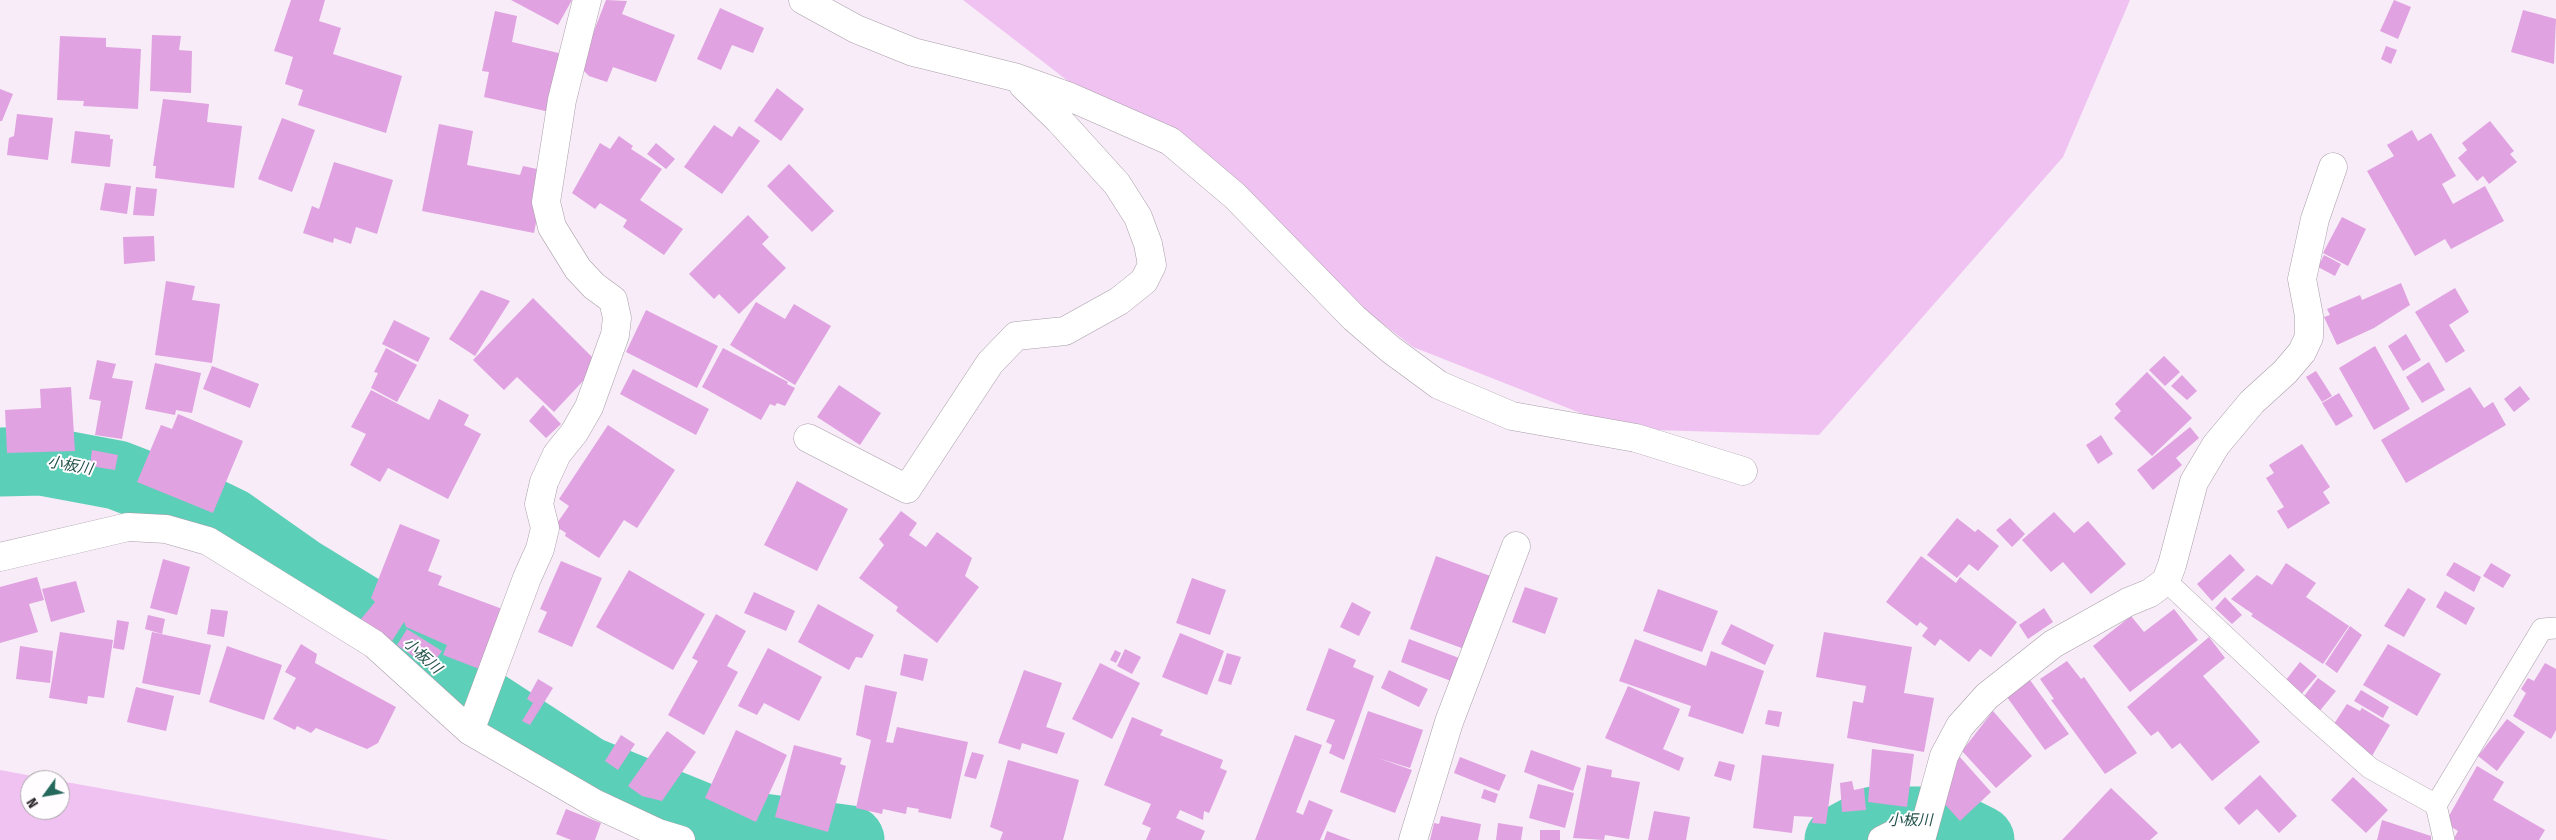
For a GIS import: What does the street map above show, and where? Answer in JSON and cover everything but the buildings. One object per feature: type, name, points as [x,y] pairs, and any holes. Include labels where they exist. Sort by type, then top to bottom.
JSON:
[{"type":"street","points":[[470,731],[527,578],[540,549],[546,528],[539,504],[544,482],[556,454],[574,433],[589,407],[615,335],[617,318],[613,300],[594,286],[578,269],[552,227],[546,202],[562,100],[587,0]]},
{"type":"street","points":[[803,0],[856,29],[913,52],[1014,77],[1070,98],[1170,141],[1235,196],[1354,318],[1390,349],[1439,385],[1512,416],[1636,438],[1744,471]]},
{"type":"street","points":[[808,438],[908,489],[990,363],[1016,336],[1065,331],[1119,301],[1144,280],[1152,265],[1148,244],[1138,217],[1117,184],[1059,120],[1014,77]]},
{"type":"street","points":[[1921,840],[1944,756],[1960,726],[1987,696],[2053,644],[2128,602],[2150,593],[2166,581],[2194,482],[2216,445],[2252,402],[2296,358],[2309,336],[2309,316],[2302,279],[2315,219],[2333,167]]},
{"type":"street","points":[[0,557],[128,527],[166,529],[208,541],[374,644],[470,731],[596,804],[658,833],[681,840]]},
{"type":"street","points":[[1413,840],[1449,722],[1516,546]]},
{"type":"street","points":[[1882,840],[1892,834],[1917,840]]},
{"type":"lane","points":[[2166,581],[2305,711],[2370,768],[2436,805]]},
{"type":"lane","points":[[2444,840],[2436,805],[2542,629],[2556,628]]},
{"type":"shaded area","points":[[963,0],[2130,0],[2063,157],[1819,435],[1621,429],[1413,347]]},
{"type":"shaded area","points":[[0,770],[20,774],[20,820],[70,820],[70,783],[389,840],[0,840]]},
{"type":"waterway","name":"小板川","points":[[0,462],[42,461],[117,475],[197,506],[230,522],[301,572],[389,626],[452,682],[588,771],[711,821],[850,840]]},
{"type":"waterway","name":"小板川","points":[[1839,840],[1874,821],[1942,821],[1980,840]]}]
